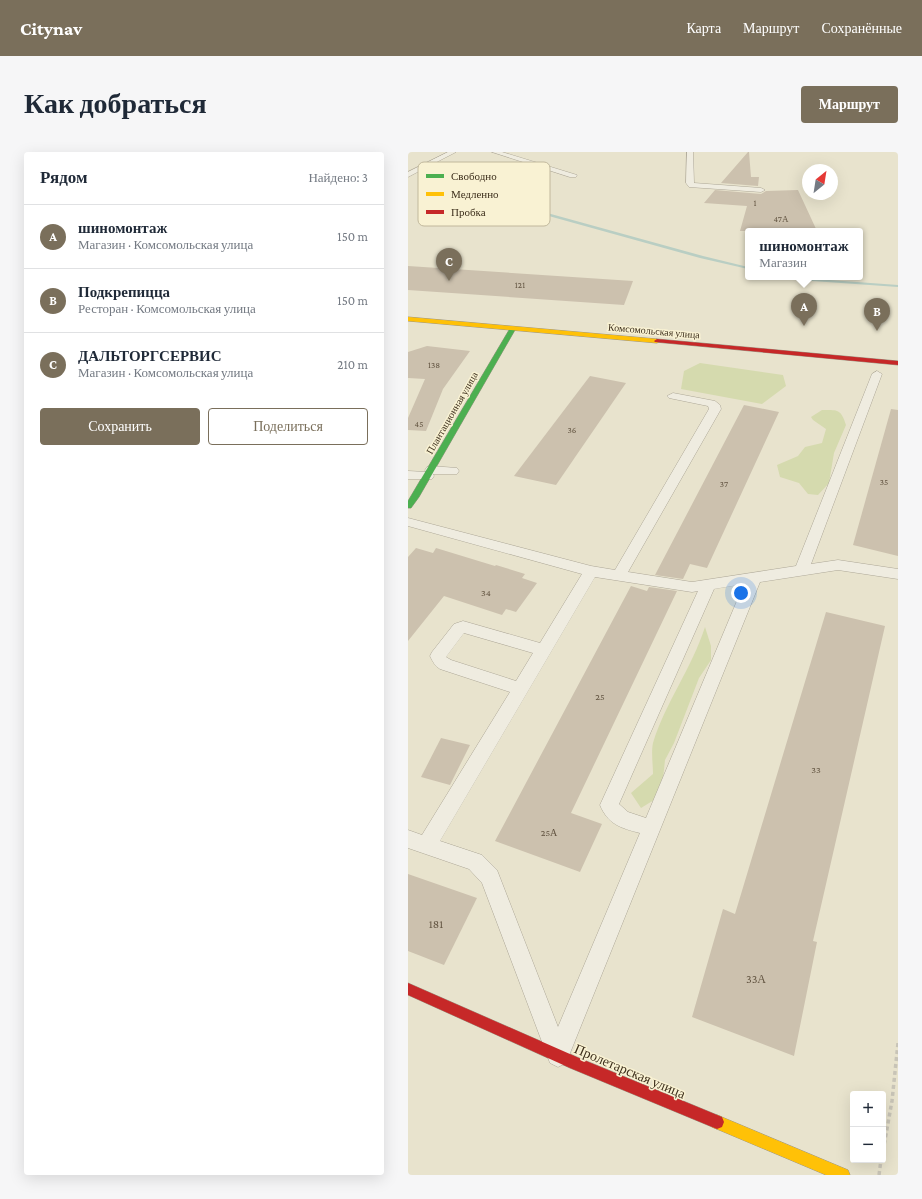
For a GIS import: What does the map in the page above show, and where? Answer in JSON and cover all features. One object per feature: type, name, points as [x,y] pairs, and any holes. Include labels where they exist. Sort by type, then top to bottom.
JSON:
[{"type":"main road","name":"Комсомольская улица","points":[[408,319],[512,330],[898,363]]},
{"type":"main road","name":"Плантационная улица","points":[[408,506],[415,497],[512,330]]},
{"type":"main road","name":"Пролетарская улица","points":[[408,989],[558,1055],[843,1175]]},
{"type":"lane","points":[[433,162],[453,152]]},
{"type":"lane","points":[[496,152],[529,162]]},
{"type":"lane","points":[[690,152],[690,183],[692,185],[760,190]]},
{"type":"lane","points":[[550,168],[573,175]]},
{"type":"lane","points":[[408,175],[418,170]]},
{"type":"lane","points":[[802,570],[877,374]]},
{"type":"lane","points":[[619,576],[715,409],[714,405],[711,403],[673,396]]},
{"type":"lane","points":[[408,475],[453,471]]},
{"type":"lane","points":[[408,522],[591,571],[692,587],[838,565],[898,574]]},
{"type":"lane","points":[[558,1055],[490,877],[475,862],[417,843],[521,688],[591,571]]},
{"type":"lane","points":[[558,1055],[754,578]]},
{"type":"lane","points":[[651,828],[617,816],[612,812],[609,805],[709,584]]},
{"type":"lane","points":[[521,688],[446,665],[440,661],[438,656],[459,628],[463,627],[544,650]]},
{"type":"path","points":[[886,1134],[892,1101],[898,1043]]},
{"type":"path","points":[[879,1175],[881,1163]]},
{"type":"green space","points":[[700,363],[783,375],[786,386],[762,404],[681,389],[684,371]]},
{"type":"green space","points":[[822,410],[832,410],[840,413],[846,425],[834,453],[829,483],[818,495],[808,494],[799,483],[780,477],[777,465],[798,456],[805,447],[822,443],[826,429],[811,417]]},
{"type":"green space","points":[[705,627],[711,646],[711,660],[699,678],[674,743],[665,760],[663,779],[654,800],[641,808],[631,793],[653,774],[652,747],[658,728],[700,642]]},
{"type":"building","points":[[748,152],[751,177],[759,177],[758,186],[721,183]]},
{"type":"building","points":[[715,190],[761,194],[766,191],[798,190],[816,228],[745,228],[745,231],[740,231],[747,206],[704,203]]},
{"type":"building","points":[[408,266],[633,281],[624,305],[408,290]]},
{"type":"building","points":[[427,346],[470,351],[443,389],[426,431],[408,430],[408,418],[425,379],[408,378],[408,352]]},
{"type":"building","points":[[590,376],[626,383],[556,485],[514,476]]},
{"type":"building","points":[[744,405],[779,412],[707,568],[690,564],[683,579],[655,575]]},
{"type":"building","points":[[891,409],[898,410],[898,556],[853,545]]},
{"type":"building","points":[[416,548],[433,553],[436,548],[495,566],[496,565],[525,574],[522,578],[537,583],[516,612],[506,609],[502,615],[444,596],[408,641],[408,557]]},
{"type":"building","points":[[631,586],[647,591],[649,587],[677,591],[571,813],[602,824],[580,872],[495,841]]},
{"type":"building","points":[[826,612],[885,626],[813,941],[817,942],[794,1056],[692,1017],[723,909],[735,914]]},
{"type":"building","points":[[441,738],[470,745],[450,785],[421,777]]},
{"type":"building","points":[[408,874],[477,898],[444,965],[408,951]]},
{"type":"waterway","points":[[550,215],[745,267]]},
{"type":"waterway","points":[[812,280],[898,286]]},
{"type":"traffic: fast","points":[[408,506],[415,497],[512,330]]},
{"type":"traffic: slow","points":[[408,319],[657,341]]},
{"type":"traffic: slow","points":[[717,1122],[843,1175]]},
{"type":"traffic: jam","points":[[657,341],[898,363]]},
{"type":"traffic: jam","points":[[408,989],[575,1063],[717,1122]]},
{"type":"place","name":"ДАЛЬТОРГСЕРВИС","points":[[449,281]]},
{"type":"place","name":"шиномонтаж","points":[[804,326]]},
{"type":"place","name":"Подкрепицца","points":[[877,331]]}]
